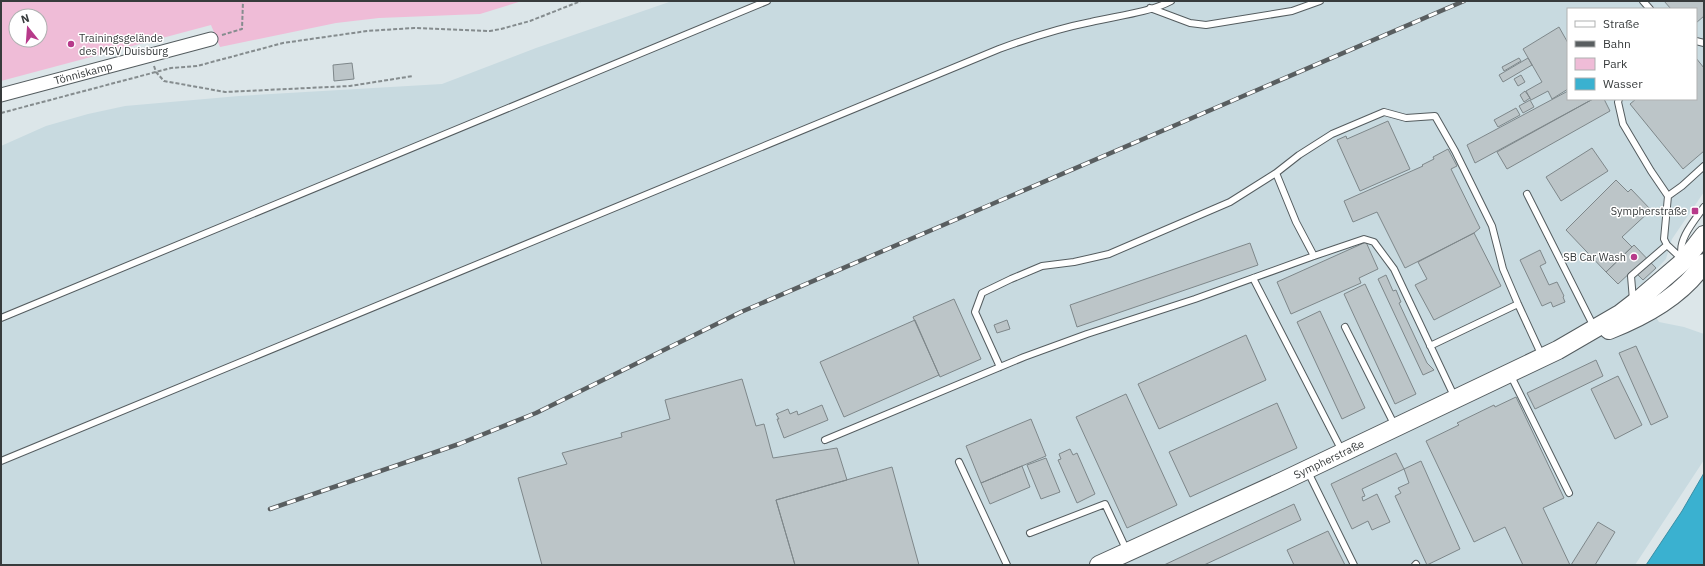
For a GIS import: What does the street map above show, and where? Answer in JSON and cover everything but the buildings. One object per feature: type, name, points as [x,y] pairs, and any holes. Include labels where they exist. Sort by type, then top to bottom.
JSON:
[{"type":"street","name":"Tönniskamp","points":[[1,95],[211,39]]},
{"type":"street","name":"Sympherstraße","points":[[1550,354],[1620,314],[1633,304],[1684,261],[1704,235]]},
{"type":"street","points":[[1684,261],[1701,272]]},
{"type":"street","name":"Sympherstraße","points":[[1099,565],[1307,470],[1550,354],[1627,323],[1649,312],[1669,299],[1701,272]]},
{"type":"lane","points":[[1,318],[767,1]]},
{"type":"lane","points":[[1,461],[999,49],[1023,40],[1088,22],[1150,8],[1171,1]]},
{"type":"lane","points":[[1150,8],[1190,23],[1206,25],[1292,11],[1320,1]]},
{"type":"lane","points":[[1619,100],[1623,124],[1668,196],[1664,239],[1667,245],[1684,261]]},
{"type":"lane","points":[[1000,367],[975,312],[982,293],[1011,278],[1042,266],[1074,262],[1109,254],[1230,202],[1276,174],[1299,155],[1332,134],[1384,112],[1406,118],[1435,116],[1455,151],[1492,226],[1503,269],[1518,304],[1550,354]]},
{"type":"lane","points":[[1668,196],[1682,186],[1704,166]]},
{"type":"lane","points":[[1276,174],[1296,222],[1314,256]]},
{"type":"lane","points":[[1527,194],[1594,328]]},
{"type":"lane","points":[[1684,261],[1681,253],[1682,244],[1688,231],[1704,207]]},
{"type":"lane","points":[[826,440],[1000,367],[1087,334],[1195,299],[1314,256],[1364,240],[1374,242],[1394,269],[1455,399]]},
{"type":"lane","points":[[1633,304],[1631,276],[1667,245]]},
{"type":"lane","points":[[1253,278],[1343,453]]},
{"type":"lane","points":[[1430,346],[1518,304]]},
{"type":"lane","points":[[1345,327],[1396,428]]},
{"type":"lane","points":[[1510,373],[1569,493]]},
{"type":"lane","points":[[959,462],[1007,565]]},
{"type":"lane","points":[[1307,470],[1354,565]]},
{"type":"lane","points":[[1030,533],[1105,504],[1128,552]]},
{"type":"path","points":[[211,39],[242,29],[244,1]]},
{"type":"path","points":[[1,113],[171,68],[197,66],[283,43],[367,30],[414,28],[490,31],[501,30],[530,21],[580,1]]},
{"type":"path","points":[[156,72],[164,81],[170,83],[225,92],[350,86],[413,76]]},
{"type":"shaded area","points":[[672,1],[1704,1],[1704,192],[1672,239],[1666,259],[1644,282],[1637,287],[1659,322],[1684,327],[1704,334],[1704,460],[1635,565],[1,565],[1,146],[46,126],[88,114],[125,106],[239,96],[442,84],[536,48]]},
{"type":"green space","name":"Trainingsgelände des MSV Duisburg","points":[[1,1],[522,1],[480,14],[379,18],[336,23],[220,47],[211,25],[1,81]]},
{"type":"water","points":[[1704,473],[1704,565],[1646,565],[1682,511]]},
{"type":"railway","points":[[270,509],[459,444],[536,413],[741,312],[1464,1]]},
{"type":"place","name":"Trainingsgelände des MSV Duisburg","points":[[71,44]]},
{"type":"place","name":"Sympherstraße","points":[[1695,211]]},
{"type":"place","name":"SB Car Wash","points":[[1634,257]]}]
